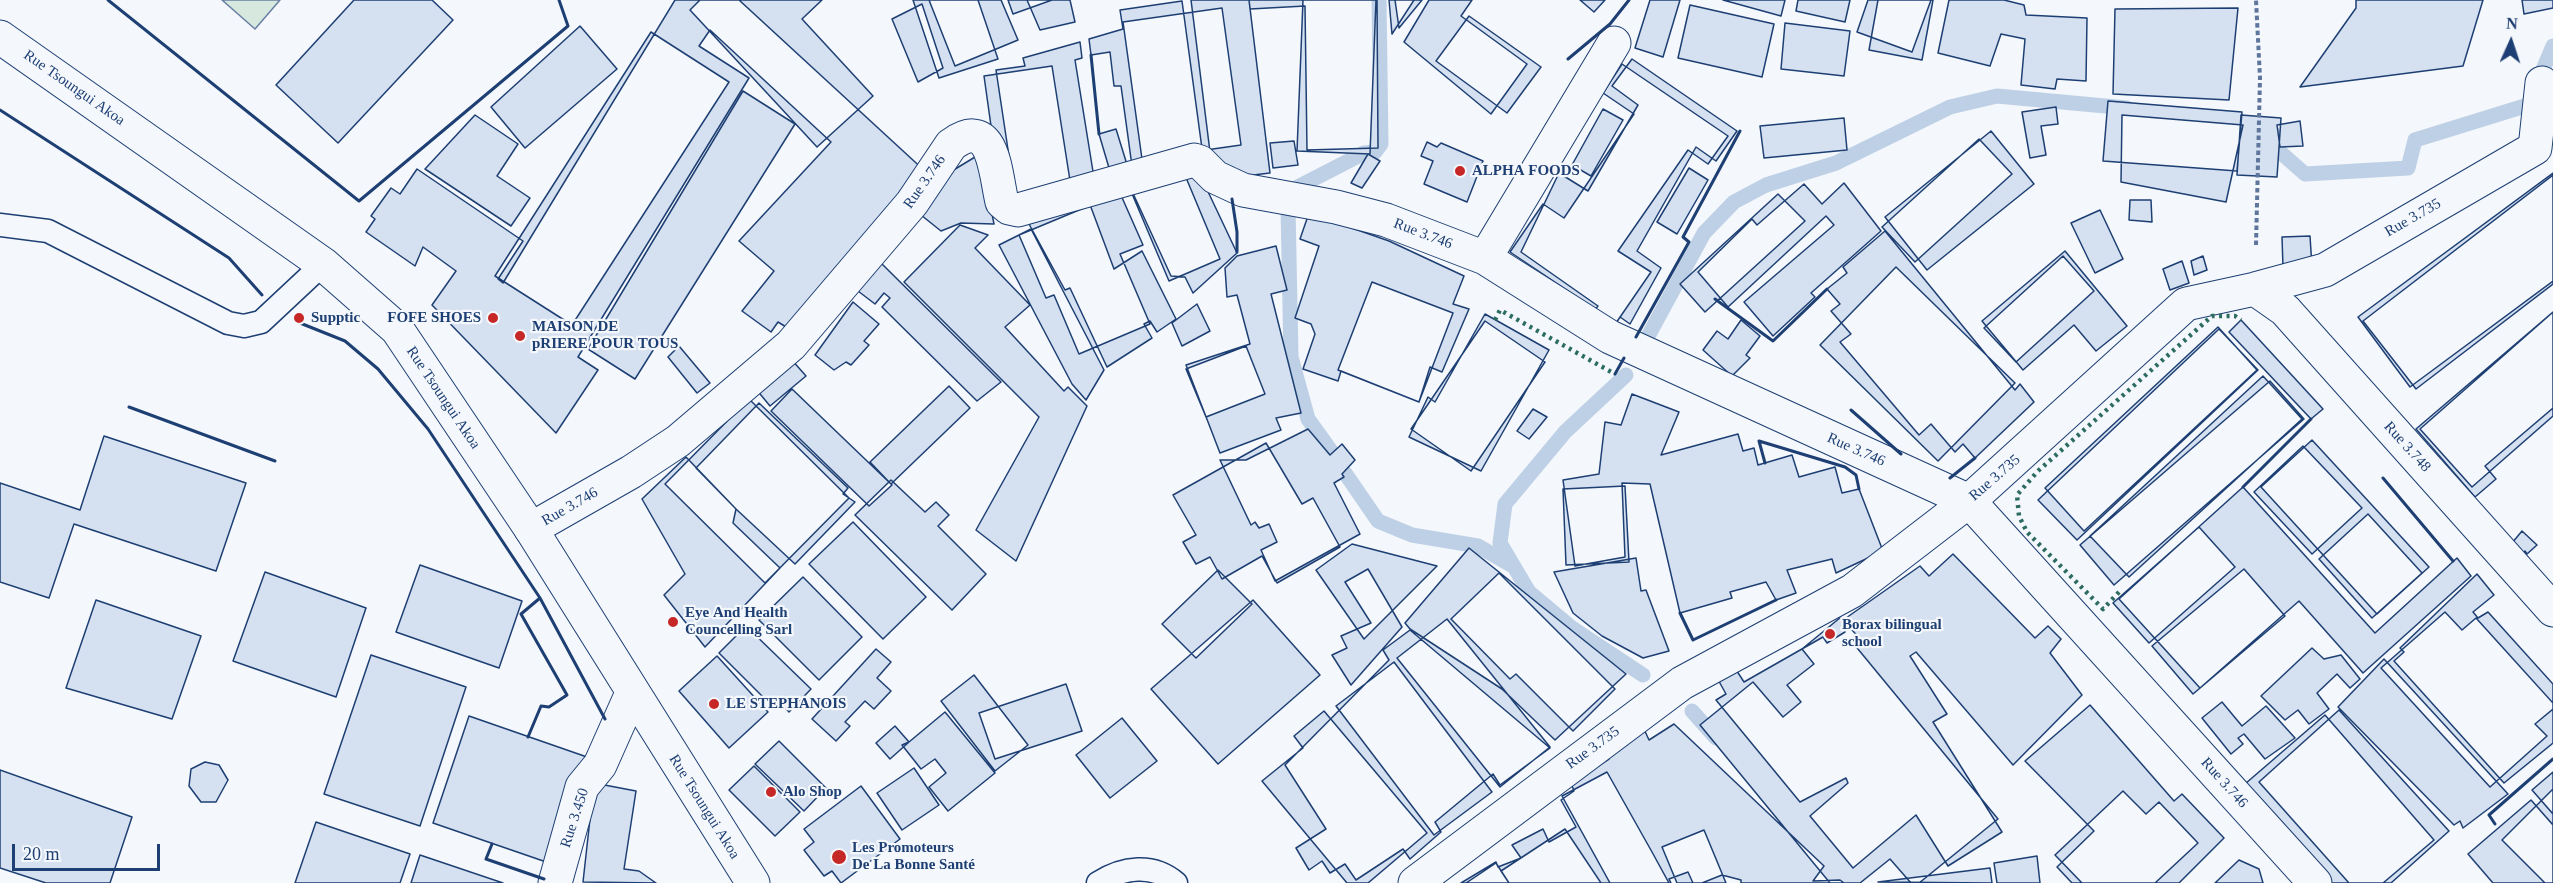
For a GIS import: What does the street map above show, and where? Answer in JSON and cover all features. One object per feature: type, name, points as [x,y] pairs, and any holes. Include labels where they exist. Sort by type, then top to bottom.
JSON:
[{"type":"street","name":"Rue Tsoungui Akoa","points":[[0,37],[323,264],[397,328],[531,530],[753,883]]},
{"type":"street","points":[[1485,258],[1614,43]]},
{"type":"street","name":"Rue 3.735","points":[[1415,883],[1682,683],[1852,591],[1969,501],[2186,304],[2255,289],[2325,270],[2535,148],[2542,83]]},
{"type":"street","name":"Rue 3.746","points":[[531,530],[631,472],[678,441],[791,345],[912,203],[951,145],[960,138],[974,135],[982,137],[989,148],[1002,202],[1009,208],[1018,210],[1194,160],[1200,162],[1215,177],[1243,190],[1336,207],[1386,220],[1485,258],[1610,337],[1969,501],[2315,883]]},
{"type":"street","name":"Rue 3.748","points":[[2255,289],[2285,310],[2553,610]]},
{"type":"street","name":"Rue 3.450","points":[[555,883],[582,787],[600,765],[632,693]]},
{"type":"lane","points":[[0,225],[48,231],[228,323],[244,326],[261,322],[323,264]]},
{"type":"lane","points":[[1098,883],[1110,876],[1140,867],[1166,875],[1176,883]]},
{"type":"path","points":[[2255,289],[2260,78],[2256,0]]},
{"type":"shaded area","points":[[222,0],[280,0],[255,29]]},
{"type":"building","points":[[354,0],[432,0],[453,20],[338,143],[276,85]]},
{"type":"building","points":[[675,0],[739,0],[927,173],[791,330],[778,322],[771,332],[742,311],[774,271],[739,241],[831,142],[710,30],[699,46],[749,78],[578,357],[598,370],[556,433],[432,305],[456,271],[423,247],[415,266],[366,232],[375,219],[371,216],[391,188],[400,194],[417,169],[523,241],[498,279],[503,283]]},
{"type":"building","points":[[700,0],[822,0],[802,19],[873,96],[817,147],[690,10]]},
{"type":"building","points":[[913,0],[978,0],[998,59],[939,78]]},
{"type":"building","points":[[929,0],[1001,0],[1018,40],[955,66]]},
{"type":"building","points":[[1008,0],[1052,0],[1013,14]]},
{"type":"building","points":[[1027,0],[1070,0],[1075,22],[1040,30]]},
{"type":"building","points":[[1191,0],[1249,0],[1270,173],[1228,178],[1212,168]]},
{"type":"building","points":[[1249,0],[1377,0],[1378,148],[1307,150],[1305,6],[1250,9]]},
{"type":"building","points":[[1303,0],[1376,0],[1370,154],[1297,151]]},
{"type":"building","points":[[1389,0],[1414,0],[1392,34]]},
{"type":"building","points":[[1395,0],[1422,0],[1399,28]]},
{"type":"building","points":[[1429,0],[1472,0],[1461,16],[1527,64],[1491,114],[1404,42]]},
{"type":"building","points":[[1580,0],[1605,0],[1594,12]]},
{"type":"building","points":[[1650,0],[1680,0],[1663,57],[1635,48]]},
{"type":"building","points":[[1723,0],[1785,0],[1781,16]]},
{"type":"building","points":[[1798,0],[1850,0],[1845,22],[1796,11]]},
{"type":"building","points":[[1868,0],[1931,0],[1912,52],[1857,32]]},
{"type":"building","points":[[1878,0],[1933,0],[1922,60],[1869,50]]},
{"type":"building","points":[[1949,0],[2004,0],[2024,5],[2026,15],[2087,18],[2086,81],[2057,79],[2055,89],[2021,85],[2025,39],[2001,34],[1990,66],[1938,53]]},
{"type":"building","points":[[2356,0],[2483,0],[2463,66],[2300,87],[2356,8]]},
{"type":"building","points":[[2522,0],[2553,0],[2553,8],[2524,14]]},
{"type":"building","points":[[1182,1],[1203,156],[1132,166],[1121,86],[1114,86],[1110,52],[1091,55],[1089,39],[1123,29],[1120,10]]},
{"type":"building","points":[[922,4],[943,68],[918,82],[892,19]]},
{"type":"building","points":[[1690,5],[1774,24],[1762,77],[1678,58]]},
{"type":"building","points":[[1222,8],[1241,145],[1142,159],[1123,22]]},
{"type":"building","points":[[2238,8],[2229,100],[2113,94],[2115,9]]},
{"type":"building","points":[[1469,16],[1541,67],[1507,113],[1436,61]]},
{"type":"building","points":[[1785,23],[1850,31],[1844,76],[1781,69]]},
{"type":"building","points":[[580,26],[617,69],[525,148],[491,107]]},
{"type":"building","points":[[651,32],[729,82],[572,325],[495,276]]},
{"type":"building","points":[[1080,42],[1082,58],[1075,60],[1095,184],[1015,196],[996,70],[1025,66],[1023,58]]},
{"type":"building","points":[[1632,59],[1737,131],[1716,161],[1696,147],[1637,251],[1661,268],[1630,324],[1620,317],[1615,325],[1594,311],[1598,306],[1521,252],[1559,173],[1588,191],[1638,105],[1612,86]]},
{"type":"building","points":[[1622,64],[1728,136],[1708,164],[1688,150],[1618,251],[1651,272],[1616,323],[1510,252],[1543,204],[1564,218],[1634,114],[1603,93]]},
{"type":"building","points":[[1052,66],[1071,187],[1001,197],[984,76]]},
{"type":"building","points":[[743,91],[795,124],[635,379],[588,349]]},
{"type":"building","points":[[2108,101],[2242,112],[2237,171],[2103,161]]},
{"type":"building","points":[[2056,107],[2058,124],[2041,126],[2046,155],[2030,158],[2022,112]]},
{"type":"building","points":[[1603,109],[1623,120],[1591,176],[1572,165]]},
{"type":"building","points":[[475,115],[518,144],[497,176],[530,198],[511,226],[425,169]]},
{"type":"building","points":[[2122,115],[2243,125],[2226,202],[2121,182]]},
{"type":"building","points":[[2241,115],[2281,118],[2277,177],[2237,175]]},
{"type":"building","points":[[1844,118],[1847,150],[1764,158],[1760,126]]},
{"type":"building","points":[[2300,121],[2303,146],[2280,147],[2277,125]]},
{"type":"building","points":[[1116,129],[1129,171],[1112,178],[1099,134]]},
{"type":"building","points":[[1991,131],[2034,184],[1927,270],[1885,217]]},
{"type":"building","points":[[1979,139],[2012,174],[1915,262],[1882,227]]},
{"type":"building","points":[[1294,141],[1298,165],[1273,168],[1270,143]]},
{"type":"building","points":[[1427,142],[1437,147],[1441,143],[1483,161],[1467,202],[1424,184],[1433,161],[1421,156]]},
{"type":"building","points":[[980,154],[994,224],[961,223],[941,231],[916,211],[942,177]]},
{"type":"building","points":[[1368,154],[1380,161],[1362,188],[1351,183]]},
{"type":"building","points":[[1194,162],[1237,253],[1193,293],[1185,277],[1171,276],[1131,189]]},
{"type":"building","points":[[1182,168],[1220,259],[1169,281],[1130,189]]},
{"type":"building","points":[[1689,168],[1708,180],[1677,234],[1657,222]]},
{"type":"building","points":[[2553,173],[2553,281],[2410,387],[2358,317]]},
{"type":"building","points":[[2553,175],[2553,284],[2416,389],[2363,321]]},
{"type":"building","points":[[1844,183],[1881,231],[1811,293],[1815,297],[1773,336],[1744,302],[1834,225],[1826,216],[1728,307],[1698,272],[1752,219],[1757,225],[1804,184],[1822,204]]},
{"type":"building","points":[[1120,193],[1143,245],[1120,254],[1150,324],[1079,354],[1054,295],[1046,298],[1019,235]]},
{"type":"building","points":[[1778,194],[1805,221],[1705,312],[1680,284]]},
{"type":"building","points":[[2130,200],[2151,200],[2152,222],[2129,220]]},
{"type":"building","points":[[1089,202],[1114,269],[1142,251],[1176,319],[1157,332],[1150,321],[1144,324],[1152,338],[1107,367],[1070,288],[1065,290],[1029,224]]},
{"type":"building","points":[[2100,210],[2123,259],[2095,273],[2071,223]]},
{"type":"building","points":[[1309,213],[1389,241],[1464,276],[1453,304],[1469,309],[1442,372],[1430,367],[1419,402],[1341,371],[1338,381],[1303,369],[1315,334],[1311,324],[1295,318],[1319,246],[1300,239]]},
{"type":"building","points":[[960,225],[988,235],[975,248],[1030,305],[1005,327],[1064,391],[1068,387],[1087,406],[1016,561],[976,530],[1039,417],[904,282]]},
{"type":"building","points":[[1031,229],[1104,370],[1086,400],[1072,384],[999,245]]},
{"type":"building","points":[[1885,231],[2015,390],[2020,384],[2034,402],[1975,458],[1963,444],[1955,452],[1931,424],[1919,435],[1840,342],[1851,334],[1831,311],[1840,304],[1827,289],[1847,273],[1843,267]]},
{"type":"building","points":[[2310,236],[2312,267],[2283,267],[2282,237]]},
{"type":"building","points":[[1276,246],[1287,290],[1271,294],[1301,413],[1276,418],[1281,430],[1220,453],[1186,365],[1250,344],[1237,295],[1227,297],[1225,268],[1237,256]]},
{"type":"building","points":[[2065,251],[2127,326],[2096,351],[2074,325],[2023,370],[1982,321]]},
{"type":"building","points":[[2063,256],[2094,291],[2016,362],[1984,328]]},
{"type":"building","points":[[2203,256],[2207,270],[2194,275],[2191,261]]},
{"type":"building","points":[[2182,261],[2189,283],[2170,290],[2163,269]]},
{"type":"building","points":[[880,262],[1001,382],[977,401],[882,307],[890,298],[884,293],[875,304],[858,291]]},
{"type":"building","points":[[1896,267],[2015,383],[1938,461],[1820,345]]},
{"type":"building","points":[[1372,282],[1453,313],[1419,402],[1338,370]]},
{"type":"building","points":[[853,302],[879,324],[864,341],[869,345],[851,365],[846,362],[834,370],[815,355]]},
{"type":"building","points":[[1197,304],[1210,331],[1182,346],[1172,323]]},
{"type":"building","points":[[2553,312],[2553,408],[2485,466],[2496,479],[2475,497],[2416,429]]},
{"type":"building","points":[[2553,312],[2553,416],[2472,487],[2420,429]]},
{"type":"building","points":[[1485,314],[1549,350],[1481,471],[1409,437],[1428,397],[1435,402]]},
{"type":"building","points":[[1741,320],[1760,336],[1746,355],[1750,358],[1732,376],[1703,350],[1717,331],[1728,339]]},
{"type":"building","points":[[2241,320],[2323,409],[2311,419],[2229,332]]},
{"type":"building","points":[[1485,321],[1545,362],[1471,471],[1411,429]]},
{"type":"building","points":[[2218,327],[2257,370],[2084,531],[2045,488]]},
{"type":"building","points":[[2219,329],[2258,370],[2077,540],[2038,500]]},
{"type":"building","points":[[679,346],[710,383],[697,393],[668,357]]},
{"type":"building","points":[[1246,346],[1265,394],[1206,417],[1186,369]]},
{"type":"building","points":[[791,359],[806,376],[770,406],[756,389]]},
{"type":"building","points":[[2263,376],[2302,419],[2129,577],[2090,536]]},
{"type":"building","points":[[2270,381],[2304,419],[2114,585],[2080,545]]},
{"type":"building","points":[[949,386],[970,408],[891,484],[870,462]]},
{"type":"building","points":[[792,389],[892,485],[869,506],[771,411]]},
{"type":"building","points":[[1632,394],[1679,412],[1661,455],[1738,434],[1743,451],[1754,448],[1758,465],[1792,455],[1799,477],[1835,467],[1842,493],[1859,489],[1883,551],[1836,573],[1832,559],[1787,570],[1796,593],[1776,600],[1766,582],[1730,592],[1732,598],[1680,613],[1650,484],[1622,483],[1625,557],[1575,566],[1563,480],[1599,474],[1605,422],[1621,425]]},
{"type":"building","points":[[749,399],[849,498],[765,583],[665,484]]},
{"type":"building","points":[[759,403],[848,488],[843,494],[855,502],[795,564],[696,468]]},
{"type":"building","points":[[1533,409],[1547,417],[1529,439],[1517,431]]},
{"type":"building","points":[[1308,429],[1330,455],[1342,444],[1355,460],[1342,474],[1344,477],[1334,483],[1360,534],[1275,581],[1261,550],[1277,542],[1269,524],[1259,528],[1255,522],[1251,525],[1220,460],[1246,460]]},
{"type":"building","points":[[104,436],[246,483],[216,571],[74,524],[49,598],[0,582],[0,483],[80,510]]},
{"type":"building","points":[[2312,440],[2429,567],[2377,614],[2261,487]]},
{"type":"building","points":[[1266,443],[1302,504],[1313,498],[1340,547],[1277,583],[1262,556],[1222,579],[1210,557],[1196,564],[1183,542],[1196,535],[1173,495]]},
{"type":"building","points":[[2303,446],[2362,508],[2312,554],[2254,492]]},
{"type":"building","points":[[686,457],[736,509],[733,523],[780,568],[705,647],[664,595],[685,574],[642,499]]},
{"type":"building","points":[[891,480],[925,512],[936,502],[949,515],[938,526],[986,574],[952,610],[855,515]]},
{"type":"building","points":[[1625,486],[1629,562],[1566,565],[1563,489]]},
{"type":"building","points":[[2243,487],[2375,633],[2457,558],[2471,576],[2363,673],[2299,601],[2200,688],[2119,599]]},
{"type":"building","points":[[2368,514],[2422,573],[2372,618],[2319,559]]},
{"type":"building","points":[[853,522],[926,597],[883,639],[809,564]]},
{"type":"building","points":[[2199,527],[2235,567],[2149,643],[2113,603]]},
{"type":"building","points":[[2522,531],[2537,545],[2527,554],[2525,551],[2517,561],[2507,549]]},
{"type":"building","points":[[1352,544],[1437,566],[1364,639],[1316,570]]},
{"type":"building","points":[[1469,548],[1626,674],[1555,740],[1502,689],[1410,629],[1405,623]]},
{"type":"building","points":[[1953,554],[2035,638],[2048,626],[2061,639],[2050,653],[2082,695],[2013,765],[1916,652],[1910,656],[1947,714],[1933,722],[2002,832],[1948,866],[1916,815],[1853,868],[1810,816],[1848,783],[1846,778],[1800,802],[1716,700],[1726,694],[1716,676],[1733,665],[1744,682],[1823,637],[1827,643],[1845,632],[1846,618],[1920,566],[1929,576]]},
{"type":"building","points":[[1636,558],[1641,591],[1646,590],[1669,651],[1643,658],[1602,636],[1573,613],[1554,572]]},
{"type":"building","points":[[420,565],[522,601],[499,668],[396,632]]},
{"type":"building","points":[[1368,569],[1402,627],[1351,685],[1332,655],[1347,648],[1341,636],[1371,623],[1345,582]]},
{"type":"building","points":[[2244,569],[2285,616],[2193,694],[2152,646]]},
{"type":"building","points":[[1218,570],[1252,604],[1196,658],[1162,624]]},
{"type":"building","points":[[265,572],[366,608],[336,697],[233,661]]},
{"type":"building","points":[[1499,573],[1615,689],[1573,731],[1516,674],[1510,679],[1451,619]]},
{"type":"building","points":[[2477,574],[2494,595],[2473,612],[2478,618],[2488,612],[2553,684],[2553,743],[2504,783],[2394,661],[2404,652],[2400,648]]},
{"type":"building","points":[[803,577],[862,637],[819,680],[759,620]]},
{"type":"building","points":[[96,600],[201,636],[172,719],[66,688]]},
{"type":"building","points":[[1253,600],[1320,675],[1218,764],[1151,689]]},
{"type":"building","points":[[2445,612],[2462,630],[2476,618],[2553,703],[2553,709],[2535,724],[2547,736],[2490,787],[2381,668]]},
{"type":"building","points":[[1841,617],[1859,638],[1853,643],[1998,819],[1919,883],[1911,883],[1890,859],[1860,883],[1830,883],[1700,725],[1753,682],[1783,717],[1801,702],[1787,685],[1814,664],[1802,649]]},
{"type":"building","points":[[1447,619],[1550,747],[1500,787],[1397,658]]},
{"type":"building","points":[[746,626],[811,689],[789,712],[779,701],[773,707],[719,653]]},
{"type":"building","points":[[1410,630],[1550,748],[1500,785],[1493,774],[1435,822],[1441,832],[1410,859],[1403,849],[1356,880],[1345,864],[1330,873],[1322,861],[1309,870],[1296,848],[1326,829],[1285,765],[1389,660],[1383,650]]},
{"type":"building","points":[[2312,648],[2324,659],[2341,655],[2360,679],[2350,688],[2337,674],[2317,693],[2329,709],[2309,724],[2298,710],[2285,720],[2261,696]]},
{"type":"building","points":[[876,649],[891,662],[877,678],[891,691],[874,709],[865,701],[845,722],[850,726],[836,741],[812,719]]},
{"type":"building","points":[[371,655],[466,687],[420,826],[324,794]]},
{"type":"building","points":[[717,656],[768,712],[729,748],[679,691]]},
{"type":"building","points":[[2384,659],[2508,794],[2463,828],[2460,821],[2454,825],[2338,707]]},
{"type":"building","points":[[1394,662],[1492,792],[1434,835],[1336,706]]},
{"type":"building","points":[[974,675],[1028,745],[995,771],[941,701]]},
{"type":"building","points":[[1066,684],[1082,731],[995,759],[979,713]]},
{"type":"building","points":[[2222,702],[2242,726],[2266,706],[2295,738],[2265,759],[2244,734],[2238,738],[2243,744],[2231,754],[2202,718]]},
{"type":"building","points":[[2090,705],[2174,801],[2182,794],[2224,838],[2179,883],[2072,883],[2057,867],[2094,831],[2025,761]]},
{"type":"building","points":[[2339,710],[2449,831],[2391,883],[2349,883],[2259,782]]},
{"type":"building","points":[[1324,711],[1427,833],[1368,883],[1347,883],[1262,781],[1303,748],[1294,736]]},
{"type":"building","points":[[945,712],[995,773],[948,811],[929,787],[946,773],[935,759],[921,769],[902,745],[909,742]]},
{"type":"building","points":[[2325,715],[2434,840],[2383,883],[2320,883],[2238,790]]},
{"type":"building","points":[[469,716],[587,757],[552,864],[433,823]]},
{"type":"building","points":[[1122,718],[1157,761],[1110,798],[1076,755]]},
{"type":"building","points":[[1674,724],[1824,866],[1813,881],[1840,880],[1844,883],[1741,883],[1741,880],[1722,875],[1702,883],[1693,883],[1688,872],[1669,879],[1671,883],[1461,883],[1496,862],[1498,867],[1521,858],[1512,845],[1543,829],[1549,842],[1576,827],[1561,800],[1574,791],[1571,783],[1609,759],[1606,751],[1643,727],[1649,740]]},
{"type":"building","points":[[895,726],[909,742],[890,759],[876,743]]},
{"type":"building","points":[[779,741],[826,788],[804,811],[755,764]]},
{"type":"building","points":[[205,762],[219,765],[228,780],[216,802],[201,802],[189,786],[191,769]]},
{"type":"building","points":[[754,766],[800,812],[775,836],[729,790]]},
{"type":"building","points":[[914,768],[939,805],[902,830],[877,793]]},
{"type":"building","points":[[0,770],[132,817],[110,883],[46,883],[0,868]]},
{"type":"building","points":[[1607,772],[1669,883],[1610,883],[1562,796]]},
{"type":"building","points":[[2553,772],[2553,814],[2532,790]]},
{"type":"building","points":[[594,783],[636,791],[624,869],[639,871],[656,883],[583,882]]},
{"type":"building","points":[[861,786],[900,839],[841,883],[832,871],[824,876],[804,850],[814,842],[804,829]]},
{"type":"building","points":[[2553,789],[2553,883],[2545,883],[2502,840]]},
{"type":"building","points":[[2123,791],[2146,814],[2159,802],[2198,843],[2155,883],[2082,883],[2055,855]]},
{"type":"building","points":[[2531,800],[2553,825],[2553,883],[2493,883],[2468,854]]},
{"type":"building","points":[[316,822],[410,854],[400,883],[295,883]]},
{"type":"building","points":[[1565,829],[1601,883],[1509,883],[1501,871]]},
{"type":"building","points":[[1704,830],[1726,883],[1677,883],[1662,847]]},
{"type":"building","points":[[420,855],[503,883],[411,883]]},
{"type":"building","points":[[2037,856],[2040,883],[1997,883],[1994,863]]},
{"type":"building","points":[[2239,860],[2259,869],[2263,883],[2215,883]]},
{"type":"building","points":[[1496,863],[1509,883],[1466,883]]},
{"type":"building","points":[[1990,868],[1992,883],[1878,882]]},
{"type":"waterway","points":[[1292,190],[1364,153],[1375,152],[1381,144],[1379,0]]},
{"type":"waterway","points":[[2273,133],[2279,151],[2305,174],[2408,168],[2415,140],[2528,105],[2553,46]]},
{"type":"waterway","points":[[1646,340],[1704,233],[1734,202],[1766,185],[1836,163],[1950,107],[1997,96],[2127,108]]},
{"type":"waterway","points":[[1288,207],[1291,357],[1308,419],[1331,451]]},
{"type":"waterway","points":[[1626,375],[1565,432],[1505,504],[1500,543],[1529,592],[1572,628],[1643,675]]},
{"type":"waterway","points":[[1345,473],[1378,521],[1412,535],[1478,546],[1511,565]]},
{"type":"waterway","points":[[1692,711],[1716,738]]},
{"type":"hedge","points":[[1495,320],[1500,310],[1615,374]]},
{"type":"hedge","points":[[2119,592],[2103,609],[2027,532],[2019,516],[2017,495],[2038,471],[2212,316],[2235,316],[2241,320]]},
{"type":"wall","points":[[108,0],[359,201],[568,26],[559,0]]},
{"type":"wall","points":[[1568,59],[1610,24],[1629,0]]},
{"type":"wall","points":[[1091,55],[1099,134]]},
{"type":"wall","points":[[0,110],[229,258],[262,295]]},
{"type":"wall","points":[[1636,337],[1689,242],[1683,237],[1740,131]]},
{"type":"wall","points":[[1232,199],[1237,232],[1237,252]]},
{"type":"wall","points":[[1715,299],[1773,341],[1827,289]]},
{"type":"wall","points":[[300,323],[345,341],[378,369],[428,429],[540,598],[605,719]]},
{"type":"wall","points":[[1615,374],[1624,358]]},
{"type":"wall","points":[[129,407],[275,461]]},
{"type":"wall","points":[[1851,410],[1901,454]]},
{"type":"wall","points":[[2243,487],[2311,419]]},
{"type":"wall","points":[[1765,463],[1759,441],[1845,467],[1856,475],[1859,489]]},
{"type":"wall","points":[[1950,478],[1975,458]]},
{"type":"wall","points":[[2383,478],[2453,561]]},
{"type":"wall","points":[[528,737],[541,706],[549,707],[567,695],[521,614],[540,598]]},
{"type":"wall","points":[[1680,613],[1693,640],[1776,600]]},
{"type":"wall","points":[[2495,824],[2489,815],[2553,759]]},
{"type":"wall","points":[[492,844],[486,859],[544,879]]},
{"type":"place","name":"ALPHA FOODS","points":[[1460,171]]},
{"type":"place","name":"Supptic","points":[[299,318]]},
{"type":"place","name":"FOFE SHOES","points":[[493,318]]},
{"type":"place","name":"MAISON DE pRIERE POUR TOUS","points":[[520,336]]},
{"type":"place","name":"Eye And Health Councelling Sarl","points":[[673,622]]},
{"type":"place","name":"Borax bilingual school","points":[[1830,634]]},
{"type":"place","name":"LE STEPHANOIS","points":[[714,704]]},
{"type":"place","name":"Alo Shop","points":[[771,792]]},
{"type":"place","name":"Les Promoteurs De La Bonne Santé","points":[[839,857]]}]
